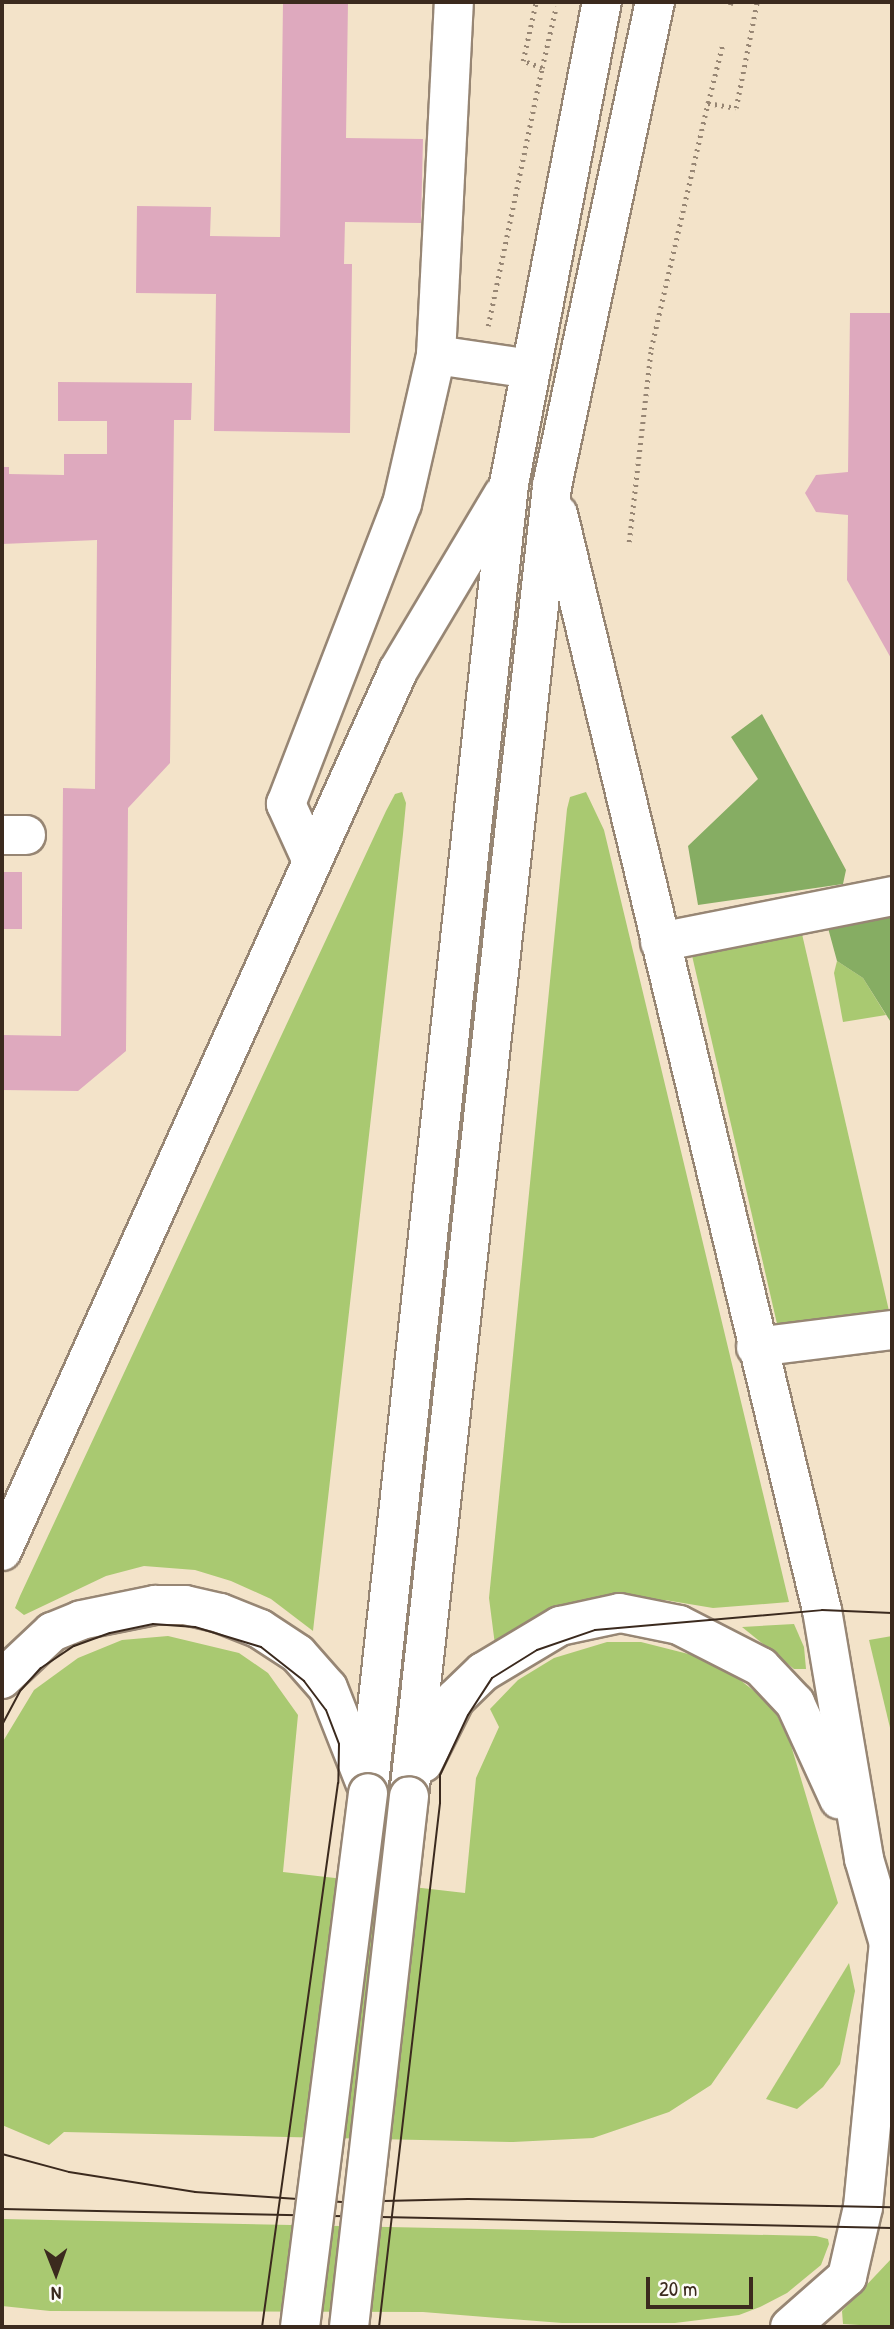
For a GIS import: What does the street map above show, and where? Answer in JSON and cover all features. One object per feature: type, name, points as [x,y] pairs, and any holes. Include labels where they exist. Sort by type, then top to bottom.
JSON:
[{"type":"main road","points":[[312,861],[286,804],[402,504],[436,355],[454,2]]},
{"type":"main road","points":[[300,2327],[368,1793],[509,484],[602,2]]},
{"type":"main road","points":[[349,2327],[552,486],[655,2]]},
{"type":"main road","points":[[436,355],[531,369]]},
{"type":"main road","points":[[2,1551],[398,671],[509,484]]},
{"type":"main road","points":[[552,486],[756,1347],[822,1610],[864,1859],[890,1949],[863,2207],[847,2277],[790,2327]]},
{"type":"main road","points":[[660,942],[892,896]]},
{"type":"main road","points":[[756,1347],[892,1330]]},
{"type":"main road","points":[[2,1679],[52,1632],[80,1620],[155,1605],[185,1605],[220,1613],[260,1629],[298,1654],[328,1688],[368,1793]]},
{"type":"main road","points":[[409,1796],[442,1721],[455,1699],[483,1672],[560,1626],[621,1614],[679,1625],[761,1667],[795,1703],[864,1859]]},
{"type":"path","points":[[536,2],[523,61],[542,68]]},
{"type":"path","points":[[708,103],[736,108],[757,2]]},
{"type":"path","points":[[481,362],[556,7]]},
{"type":"path","points":[[629,542],[651,349],[723,43]]},
{"type":"green space","points":[[762,714],[846,870],[843,884],[698,905],[688,846],[758,779],[731,737]]},
{"type":"green space","points":[[402,792],[406,803],[403,834],[313,1631],[271,1599],[231,1581],[195,1570],[144,1566],[106,1576],[24,1615],[15,1608],[20,1596],[386,811],[395,794]]},
{"type":"green space","points":[[586,792],[604,830],[789,1602],[713,1608],[665,1600],[596,1600],[495,1645],[489,1598],[567,809],[570,797]]},
{"type":"green space","points":[[892,902],[892,1024],[863,978],[837,961],[825,917]]},
{"type":"green space","points":[[799,921],[889,1313],[780,1338],[690,946]]},
{"type":"green space","points":[[837,961],[863,978],[886,1015],[843,1022],[834,973]]},
{"type":"green space","points":[[794,1624],[804,1647],[806,1669],[794,1669],[742,1627]]},
{"type":"green space","points":[[168,1636],[239,1653],[268,1673],[298,1715],[283,1872],[465,1893],[476,1778],[499,1727],[490,1709],[518,1680],[554,1658],[607,1642],[641,1642],[716,1661],[772,1705],[790,1742],[838,1903],[711,2085],[669,2112],[593,2138],[513,2142],[64,2132],[49,2145],[2,2125],[2,1743],[34,1690],[78,1658],[122,1640]]},
{"type":"green space","points":[[892,1636],[892,1736],[869,1640]]},
{"type":"green space","points":[[849,1963],[855,1991],[840,2064],[823,2087],[797,2109],[766,2099]]},
{"type":"green space","points":[[2,2219],[816,2236],[828,2239],[829,2244],[821,2265],[787,2293],[760,2307],[739,2315],[675,2323],[562,2323],[423,2312],[50,2311],[2,2306]]},
{"type":"green space","points":[[892,2258],[892,2327],[843,2324],[842,2311]]},
{"type":"building","points":[[283,2],[348,2],[346,138],[423,139],[421,223],[345,222],[344,264],[352,264],[350,433],[214,431],[216,294],[136,293],[137,206],[211,207],[210,236],[280,237]]},
{"type":"building","points":[[850,313],[892,313],[892,660],[847,580],[848,515],[816,512],[805,493],[816,475],[848,472]]},
{"type":"building","points":[[58,382],[192,383],[191,420],[174,420],[170,763],[128,808],[126,1051],[78,1091],[2,1090],[2,1035],[61,1036],[63,788],[95,789],[97,540],[2,544],[2,467],[9,467],[9,474],[64,475],[64,454],[107,454],[107,421],[58,421]]},
{"type":"building","points":[[2,872],[22,872],[22,929],[2,929]]},
{"type":"tram line","points":[[379,2327],[440,1803],[440,1775],[468,1715],[492,1678],[537,1650],[595,1630],[822,1610],[892,1613]]},
{"type":"tram line","points":[[2,1725],[20,1691],[41,1668],[74,1646],[110,1633],[153,1624],[195,1627],[261,1647],[304,1681],[326,1710],[339,1744],[338,1783],[262,2327]]},
{"type":"tram line","points":[[2,2154],[69,2172],[195,2192],[342,2202],[468,2199],[892,2207]]},
{"type":"tram line","points":[[2,2209],[892,2228]]}]
